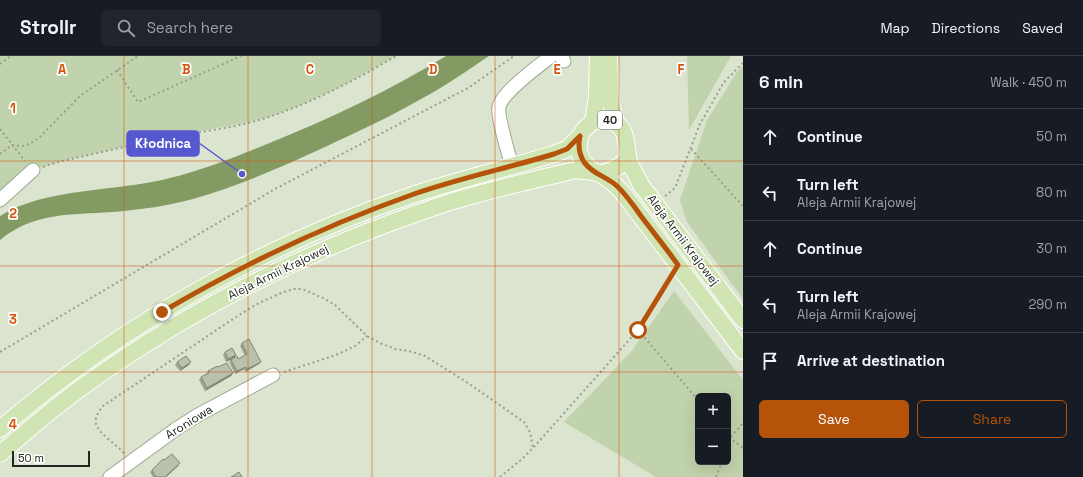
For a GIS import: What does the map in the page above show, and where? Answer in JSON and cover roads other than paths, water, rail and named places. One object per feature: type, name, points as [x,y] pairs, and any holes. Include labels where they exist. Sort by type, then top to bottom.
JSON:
[{"type":"main road","name":"40","points":[[593,121],[597,97],[598,56]]},
{"type":"main road","name":"40","points":[[609,56],[611,104],[616,123]]},
{"type":"main road","name":"40","points":[[580,136],[587,126],[593,121],[601,119],[611,120],[620,126],[625,134],[628,157]]},
{"type":"main road","name":"Aleja Armii Krajowej","points":[[0,429],[36,399],[131,331],[200,290],[247,265],[288,245],[374,209],[467,178],[512,167],[560,152],[572,145],[580,136]]},
{"type":"main road","points":[[580,136],[579,146],[584,162],[597,173],[617,168],[623,164],[628,157]]},
{"type":"main road","name":"Aleja Armii Krajowej","points":[[628,157],[641,185],[743,320]]},
{"type":"main road","name":"Aleja Armii Krajowej","points":[[0,454],[43,417],[81,388],[140,348],[208,307],[285,267],[380,227],[449,203],[576,170],[597,173],[611,180],[618,187],[743,352]]},
{"type":"street","points":[[512,167],[499,115],[500,103],[506,94],[551,56]]},
{"type":"street","points":[[0,200],[33,170]]},
{"type":"street","name":"Aroniowa","points":[[110,477],[176,429],[198,415],[273,375]]},
{"type":"place","name":"Kłodnica","points":[[242,174]]}]
